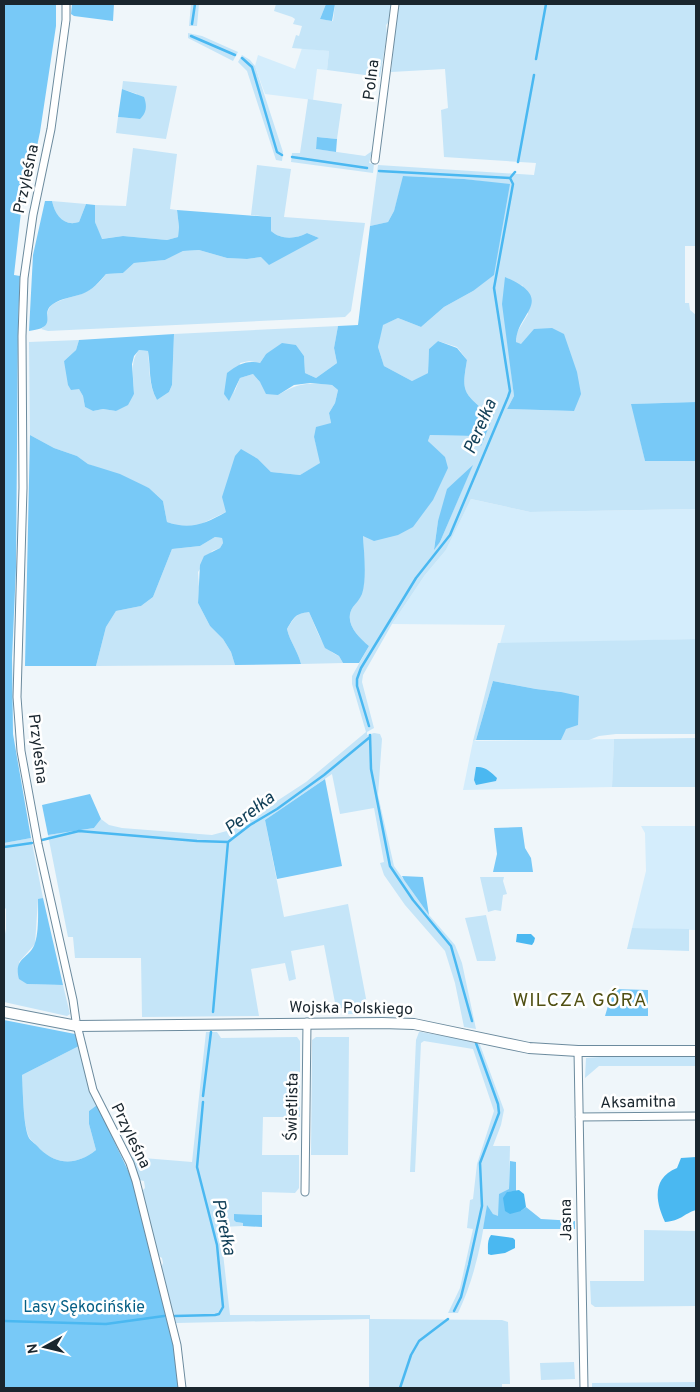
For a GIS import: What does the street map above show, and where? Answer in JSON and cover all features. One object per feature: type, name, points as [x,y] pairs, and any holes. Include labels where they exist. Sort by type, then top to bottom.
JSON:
[{"type":"street","name":"Przyleśna","points":[[66,4],[66,20],[51,129],[33,216],[24,278],[22,336],[23,488],[17,697],[19,735],[46,884],[74,1005],[77,1026],[96,1097],[130,1164],[136,1181],[177,1345],[182,1388]]},
{"type":"street","name":"Polna","points":[[375,160],[396,4]]},
{"type":"street","name":"Wojska Polskiego","points":[[4,1012],[77,1026],[307,1022],[414,1024],[529,1048],[578,1051],[696,1050]]},
{"type":"street","name":"Świetlista","points":[[305,1192],[307,1022]]},
{"type":"street","name":"Jasna","points":[[578,1051],[584,1388]]},
{"type":"street","name":"Aksamitna","points":[[579,1118],[696,1116]]},
{"type":"shaded area","points":[[191,4],[199,4],[197,26],[189,26]]},
{"type":"shaded area","points":[[276,4],[326,4],[320,19],[333,21],[335,4],[393,4],[390,21],[386,25],[387,34],[380,77],[327,70],[329,51],[292,48],[296,35],[299,36],[302,26],[293,24],[295,19],[292,17],[274,11]]},
{"type":"shaded area","points":[[398,4],[696,4],[696,246],[685,246],[685,303],[689,303],[690,310],[696,315],[696,402],[632,404],[645,461],[696,461],[696,509],[530,512],[471,499],[446,550],[425,575],[392,624],[363,675],[362,682],[374,728],[367,732],[367,735],[380,734],[382,739],[378,795],[394,866],[429,915],[455,945],[462,963],[476,1029],[464,1027],[455,983],[445,951],[405,905],[384,875],[380,863],[384,862],[374,808],[340,814],[332,774],[265,820],[284,917],[348,904],[368,1009],[363,1014],[347,1014],[345,1008],[336,1008],[324,945],[291,951],[296,979],[289,981],[285,963],[251,969],[259,1016],[142,1017],[141,958],[75,958],[73,937],[68,937],[48,835],[94,828],[101,819],[109,825],[122,828],[212,835],[234,829],[306,782],[366,732],[352,684],[352,676],[369,646],[356,634],[350,618],[350,613],[360,595],[364,582],[363,535],[435,449],[428,441],[430,435],[475,436],[480,446],[495,409],[485,411],[468,394],[464,384],[467,360],[457,347],[438,341],[429,349],[428,373],[412,381],[384,366],[378,347],[382,325],[398,318],[421,327],[444,307],[473,291],[509,185],[464,179],[404,176],[394,211],[388,222],[370,226],[378,165],[534,175],[536,163],[444,157],[441,110],[448,108],[445,69],[391,72]],"holes":[[[522,284],[528,314],[516,334],[516,342],[521,345],[525,340],[574,411],[507,409],[514,396],[511,369]],[[472,466],[440,542],[434,549],[438,521]]]},
{"type":"shaded area","points":[[188,33],[202,36],[238,52],[233,61],[188,38]]},
{"type":"shaded area","points":[[302,48],[329,51],[327,70],[317,69],[313,100],[265,94],[255,66],[258,55],[295,69]]},
{"type":"shaded area","points":[[242,55],[255,66],[283,152],[282,161],[276,160],[247,71],[238,62]]},
{"type":"shaded area","points":[[123,81],[177,86],[166,139],[116,133],[118,117],[140,119],[137,94],[122,89]]},
{"type":"shaded area","points":[[308,99],[342,104],[337,139],[318,137],[316,149],[365,156],[372,151],[369,163],[374,164],[373,173],[291,162],[292,153],[300,153]]},
{"type":"shaded area","points":[[133,148],[177,154],[170,209],[177,210],[178,237],[167,240],[123,236],[101,239],[95,222],[95,205],[126,206]]},
{"type":"shaded area","points":[[257,165],[291,169],[284,217],[365,223],[351,311],[345,317],[48,331],[41,329],[46,323],[51,305],[91,289],[106,274],[123,273],[134,263],[165,260],[183,251],[199,250],[227,258],[247,259],[261,257],[319,238],[307,233],[293,237],[279,236],[271,231],[271,217],[251,215]]},
{"type":"shaded area","points":[[52,201],[86,204],[79,222],[69,223],[61,219],[55,211]]},
{"type":"shaded area","points":[[338,326],[334,348],[337,363],[316,378],[305,373],[304,356],[296,345],[266,354],[260,363],[249,361],[240,363],[234,393],[240,378],[253,374],[260,382],[278,395],[304,384],[332,385],[338,390],[335,403],[329,413],[331,423],[314,437],[321,463],[300,475],[271,472],[258,459],[226,512],[197,526],[181,527],[167,522],[163,501],[149,488],[88,464],[77,456],[54,448],[30,435],[29,342],[79,340],[76,350],[64,361],[83,396],[85,407],[93,411],[103,409],[116,411],[134,394],[133,365],[139,350],[148,351],[151,382],[157,400],[169,392],[172,385],[174,334]]},
{"type":"shaded area","points":[[471,499],[530,512],[696,509],[696,639],[500,644],[505,625],[392,624],[425,575],[446,550]]},
{"type":"shaded area","points":[[215,537],[222,538],[223,543],[220,548],[212,551],[198,572],[198,603],[210,626],[223,639],[231,652],[235,665],[96,666],[106,627],[116,611],[141,606],[153,597],[172,549],[200,546]]},
{"type":"shaded area","points":[[309,612],[317,632],[328,649],[339,656],[343,663],[301,664],[287,629],[296,617]]},
{"type":"shaded area","points":[[696,639],[696,734],[616,734],[599,736],[589,740],[561,740],[565,729],[561,692],[493,681],[476,740],[473,741],[498,643]]},
{"type":"shaded area","points":[[696,738],[696,787],[612,787],[614,739]]},
{"type":"shaded area","points":[[614,739],[612,787],[463,790],[473,741]]},
{"type":"shaded area","points":[[476,767],[488,770],[497,778],[496,781],[476,785],[474,780]]},
{"type":"shaded area","points":[[641,826],[696,826],[696,930],[632,928],[646,871],[645,833]]},
{"type":"shaded area","points":[[31,838],[43,898],[38,900],[35,944],[19,962],[27,984],[63,985],[70,1014],[67,1016],[4,1002],[6,909],[4,907],[4,843]]},
{"type":"shaded area","points":[[480,877],[504,877],[503,881],[507,894],[503,895],[501,911],[488,912]]},
{"type":"shaded area","points":[[486,915],[496,958],[495,961],[477,961],[465,918]]},
{"type":"shaded area","points":[[632,928],[689,929],[689,951],[627,949]]},
{"type":"shaded area","points":[[517,934],[531,934],[535,938],[534,942],[532,945],[516,942]]},
{"type":"shaded area","points":[[206,1032],[217,1032],[221,1038],[297,1037],[300,1041],[300,1117],[263,1117],[262,1155],[299,1155],[299,1188],[295,1193],[262,1192],[262,1215],[235,1214],[236,1222],[243,1223],[243,1226],[220,1227],[230,1315],[370,1315],[370,1319],[502,1320],[508,1322],[510,1384],[502,1384],[502,1388],[369,1388],[369,1319],[176,1323],[161,1268],[162,1258],[157,1255],[141,1192],[145,1188],[144,1181],[139,1180],[131,1157],[192,1162]]},
{"type":"shaded area","points":[[419,1032],[479,1042],[504,1110],[501,1125],[493,1146],[510,1146],[509,1189],[498,1217],[487,1206],[477,1261],[458,1313],[448,1313],[460,1288],[473,1229],[467,1228],[470,1200],[473,1199],[477,1164],[494,1111],[473,1049],[424,1041],[421,1043],[415,1172],[410,1172],[416,1040]]},
{"type":"shaded area","points":[[316,1037],[349,1037],[348,1155],[311,1155],[312,1040]]},
{"type":"shaded area","points":[[79,1046],[97,1105],[89,1111],[89,1124],[96,1150],[82,1159],[68,1162],[47,1155],[29,1137],[24,1116],[22,1075]]},
{"type":"shaded area","points":[[613,1055],[696,1056],[696,1066],[599,1066],[585,1078],[586,1058]]},
{"type":"shaded area","points":[[696,1157],[696,1210],[678,1219],[665,1222],[659,1206],[658,1191],[660,1184],[669,1172],[677,1168],[681,1158]]},
{"type":"shaded area","points":[[519,1190],[524,1194],[526,1207],[521,1211],[510,1214],[505,1211],[503,1198],[507,1192]]},
{"type":"shaded area","points":[[644,1230],[696,1231],[696,1306],[595,1307],[591,1304],[590,1281],[644,1281]]},
{"type":"shaded area","points":[[491,1235],[513,1238],[515,1240],[515,1248],[505,1253],[488,1254],[488,1242]]},
{"type":"shaded area","points":[[574,1362],[575,1379],[541,1380],[540,1363]]},
{"type":"shaded area","points":[[696,1382],[696,1388],[592,1388],[592,1383]]},
{"type":"green space","points":[[4,4],[56,4],[56,26],[40,132],[27,194],[21,212],[14,275],[20,276],[16,567],[12,658],[13,734],[31,838],[4,843]]},
{"type":"green space","points":[[72,4],[114,4],[113,21],[74,16],[71,14]]},
{"type":"green space","points":[[326,4],[335,4],[332,21],[320,19]]},
{"type":"green space","points":[[122,89],[144,97],[146,109],[140,119],[118,117]]},
{"type":"green space","points":[[317,137],[337,139],[336,152],[316,149]]},
{"type":"green space","points":[[403,176],[464,179],[510,184],[494,275],[473,291],[444,307],[421,327],[398,318],[383,325],[378,347],[384,366],[412,381],[428,373],[429,349],[438,341],[457,348],[467,360],[464,384],[468,394],[485,411],[496,409],[481,446],[474,436],[430,435],[428,441],[445,457],[448,468],[433,500],[413,527],[398,535],[374,541],[363,536],[364,588],[350,613],[353,629],[369,646],[359,663],[343,663],[339,656],[325,648],[309,612],[295,617],[287,629],[301,664],[235,665],[231,652],[223,639],[210,626],[198,603],[200,565],[204,556],[220,548],[223,543],[222,538],[215,537],[200,546],[172,549],[153,597],[141,606],[116,611],[106,627],[96,666],[25,666],[30,435],[54,448],[77,456],[88,464],[120,474],[149,488],[163,501],[167,522],[183,526],[204,523],[226,512],[222,497],[235,456],[241,449],[258,459],[271,472],[300,475],[320,463],[314,437],[316,427],[331,423],[329,413],[335,403],[338,390],[332,385],[310,383],[294,385],[278,395],[266,394],[260,382],[253,374],[240,378],[229,401],[224,394],[227,373],[243,364],[251,362],[260,363],[266,354],[282,343],[296,345],[304,356],[305,373],[316,378],[337,363],[334,348],[338,326],[358,325],[370,226],[388,222],[394,211]]},
{"type":"green space","points":[[45,201],[52,201],[55,211],[61,219],[69,223],[79,222],[86,204],[95,205],[95,222],[102,239],[123,236],[167,240],[178,237],[177,210],[271,217],[271,231],[279,236],[293,237],[307,233],[319,238],[269,265],[261,257],[247,259],[227,258],[199,250],[183,251],[165,260],[134,263],[123,273],[106,274],[96,286],[86,292],[56,302],[47,312],[47,323],[44,327],[29,331],[33,255]]},
{"type":"green space","points":[[505,277],[521,285],[529,293],[532,300],[518,332],[516,342],[521,344],[534,329],[552,328],[564,334],[577,372],[581,394],[574,411],[507,409],[514,396],[502,304]]},
{"type":"green space","points":[[174,334],[172,385],[169,392],[157,400],[151,382],[148,351],[139,350],[134,356],[132,364],[134,394],[128,405],[116,411],[103,409],[93,411],[85,407],[83,396],[79,389],[71,390],[68,385],[64,361],[76,350],[79,340]]},
{"type":"green space","points":[[696,402],[696,461],[645,461],[631,404]]},
{"type":"green space","points":[[473,465],[440,542],[434,550],[438,521],[447,489]]},
{"type":"green space","points":[[493,681],[579,696],[578,725],[566,729],[561,740],[476,740]]},
{"type":"green space","points":[[325,779],[342,866],[277,879],[265,820]]},
{"type":"green space","points":[[90,794],[101,819],[94,828],[48,835],[42,805]]},
{"type":"green space","points":[[522,827],[525,848],[531,858],[533,872],[493,872],[497,854],[494,828]]},
{"type":"green space","points":[[402,876],[423,877],[429,915],[404,880]]},
{"type":"green space","points":[[43,898],[63,985],[27,984],[19,979],[18,966],[35,943],[38,927],[38,899]]},
{"type":"green space","points":[[613,989],[648,990],[648,1016],[605,1016]]},
{"type":"green space","name":"Lasy Sękocińskie","points":[[4,1020],[75,1034],[79,1046],[22,1075],[24,1116],[27,1132],[29,1138],[47,1155],[68,1162],[82,1159],[96,1150],[89,1124],[89,1111],[97,1105],[133,1181],[175,1345],[181,1388],[4,1388]]},
{"type":"green space","points":[[510,1161],[516,1162],[516,1191],[507,1192],[521,1211],[526,1207],[541,1219],[575,1221],[575,1229],[483,1229],[487,1205],[493,1214],[498,1216],[499,1194],[509,1189]]},
{"type":"green space","points":[[234,1214],[262,1215],[262,1227],[243,1226],[243,1223],[234,1220]]},
{"type":"waterway","name":"Perełka","points":[[192,24],[195,4]]},
{"type":"waterway","points":[[536,59],[546,4]]},
{"type":"waterway","name":"Perełka","points":[[191,36],[235,55]]},
{"type":"waterway","name":"Perełka","points":[[242,58],[252,67],[277,152],[282,155]]},
{"type":"waterway","points":[[518,162],[534,75]]},
{"type":"waterway","name":"Perełka","points":[[292,157],[367,168]]},
{"type":"waterway","name":"Perełka","points":[[369,726],[357,686],[357,679],[361,668],[416,578],[450,535],[510,391],[494,288],[513,184],[510,178],[379,171]]},
{"type":"waterway","name":"Perełka","points":[[510,178],[515,172]]},
{"type":"waterway","points":[[370,735],[371,769],[390,866],[413,900],[451,946],[472,1021]]},
{"type":"waterway","name":"Perełka","points":[[213,1012],[228,842],[324,775],[370,737]]},
{"type":"waterway","points":[[42,840],[79,831],[228,842]]},
{"type":"waterway","points":[[4,847],[32,843]]},
{"type":"waterway","name":"Perełka","points":[[203,1096],[211,1032]]},
{"type":"waterway","points":[[454,1311],[461,1297],[482,1206],[480,1163],[499,1113],[498,1104],[476,1043]]},
{"type":"waterway","name":"Perełka","points":[[175,1316],[215,1315],[219,1314],[223,1307],[217,1245],[197,1167],[203,1102]]},
{"type":"waterway","name":"Perełka","points":[[4,1321],[106,1324],[164,1316]]},
{"type":"waterway","points":[[400,1388],[411,1355],[419,1341],[448,1319]]},
{"type":"district","name":"WILCZA GÓRA","points":[[580,1001]]}]
